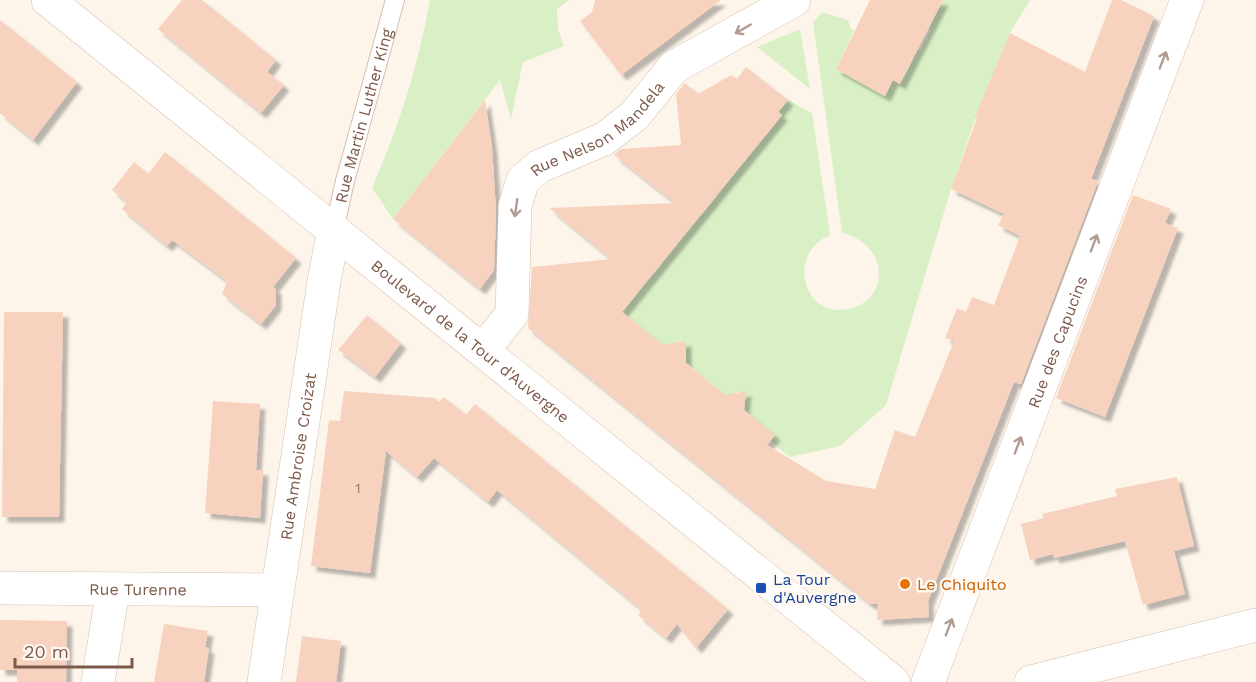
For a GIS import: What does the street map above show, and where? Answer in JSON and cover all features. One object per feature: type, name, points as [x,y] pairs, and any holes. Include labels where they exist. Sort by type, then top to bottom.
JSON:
[{"type":"street","name":"Boulevard de la Tour d'Auvergne","points":[[48,0],[893,682]]},
{"type":"street","name":"Rue Nelson Mandela","points":[[483,350],[512,314],[515,206],[523,180],[540,166],[604,139],[634,116],[674,67],[794,0]]},
{"type":"street","name":"Rue des Capucins","points":[[928,682],[1187,0]]},
{"type":"street","name":"Rue Ambroise Croizat","points":[[264,682],[324,281],[334,230]]},
{"type":"street","name":"Rue Turenne","points":[[0,588],[277,590]]},
{"type":"street","points":[[98,682],[113,589]]},
{"type":"street","points":[[1031,682],[1256,625]]},
{"type":"lane","name":"Rue Martin Luther King","points":[[334,230],[345,181],[395,0]]},
{"type":"green space","points":[[430,0],[569,0],[557,9],[558,29],[564,46],[523,62],[511,119],[500,80],[393,219],[372,188],[407,96]]},
{"type":"green space","points":[[943,0],[1030,0],[1010,33],[976,117],[951,189],[886,405],[840,446],[790,457],[770,441],[741,408],[744,392],[737,392],[730,398],[682,359],[684,343],[678,342],[669,350],[623,312],[637,294],[630,289],[642,274],[649,279],[663,263],[657,257],[674,248],[691,227],[687,223],[695,213],[701,216],[718,195],[713,191],[747,158],[761,133],[766,136],[782,115],[778,112],[788,100],[812,113],[830,235],[816,244],[808,256],[804,269],[811,295],[820,304],[833,309],[848,309],[862,304],[872,295],[878,284],[879,271],[876,259],[869,248],[857,239],[842,233],[813,22],[822,12],[848,20],[850,28],[854,30],[836,69],[884,96],[893,80],[900,83],[910,66],[914,47],[920,51],[931,30],[927,28]]},
{"type":"green space","points":[[800,29],[810,89],[757,47]]},
{"type":"building","points":[[182,0],[202,0],[276,60],[267,72],[284,85],[261,113],[158,29]]},
{"type":"building","points":[[595,0],[721,0],[621,75],[580,21],[592,12]]},
{"type":"building","points":[[870,0],[943,0],[900,84],[893,80],[885,96],[836,69]]},
{"type":"building","points":[[1112,0],[1121,0],[1154,16],[1091,179],[1098,181],[1021,384],[1014,382],[928,601],[929,617],[877,620],[878,604],[870,604],[528,328],[532,267],[611,259],[549,208],[675,203],[614,155],[621,149],[681,145],[676,94],[685,83],[698,94],[731,75],[737,79],[746,67],[788,100],[778,112],[782,115],[622,312],[663,345],[686,341],[686,363],[725,395],[746,391],[744,410],[775,435],[767,445],[826,481],[875,489],[895,430],[915,437],[954,341],[945,338],[957,308],[966,312],[972,297],[994,305],[1020,236],[998,225],[1004,214],[951,189],[977,118],[975,117],[1010,33],[1085,72]]},
{"type":"building","points":[[0,20],[77,82],[33,140],[0,113]]},
{"type":"building","points":[[485,100],[492,148],[496,211],[494,270],[480,289],[393,219]]},
{"type":"building","points":[[165,152],[296,258],[273,287],[276,289],[276,305],[261,324],[222,294],[227,281],[172,240],[167,246],[122,209],[127,202],[112,190],[134,162],[148,174]]},
{"type":"building","points":[[1133,195],[1171,209],[1165,223],[1178,228],[1105,417],[1056,398]]},
{"type":"building","points":[[4,312],[63,312],[59,517],[2,517]]},
{"type":"building","points":[[367,315],[401,343],[375,377],[338,350]]},
{"type":"building","points":[[344,391],[435,398],[439,402],[444,397],[466,415],[475,404],[728,609],[696,648],[677,624],[666,638],[638,615],[642,610],[497,490],[488,502],[434,458],[417,477],[386,451],[370,573],[311,566],[329,420],[340,421]]},
{"type":"building","points":[[213,401],[260,404],[256,470],[263,470],[260,518],[205,513]]},
{"type":"building","points":[[1177,477],[1194,546],[1174,551],[1185,594],[1143,605],[1125,541],[1054,558],[1053,554],[1030,560],[1021,524],[1044,518],[1042,514],[1117,496],[1115,489]]},
{"type":"building","points":[[0,620],[67,621],[66,682],[17,682],[17,670],[0,670]]},
{"type":"building","points":[[164,624],[208,631],[205,647],[209,648],[204,682],[154,682]]},
{"type":"building","points":[[302,636],[341,641],[336,682],[296,682]]},
{"type":"place","name":"Le Chiquito","points":[[905,584]]},
{"type":"place","name":"La Tour d'Auvergne","points":[[761,588]]}]
